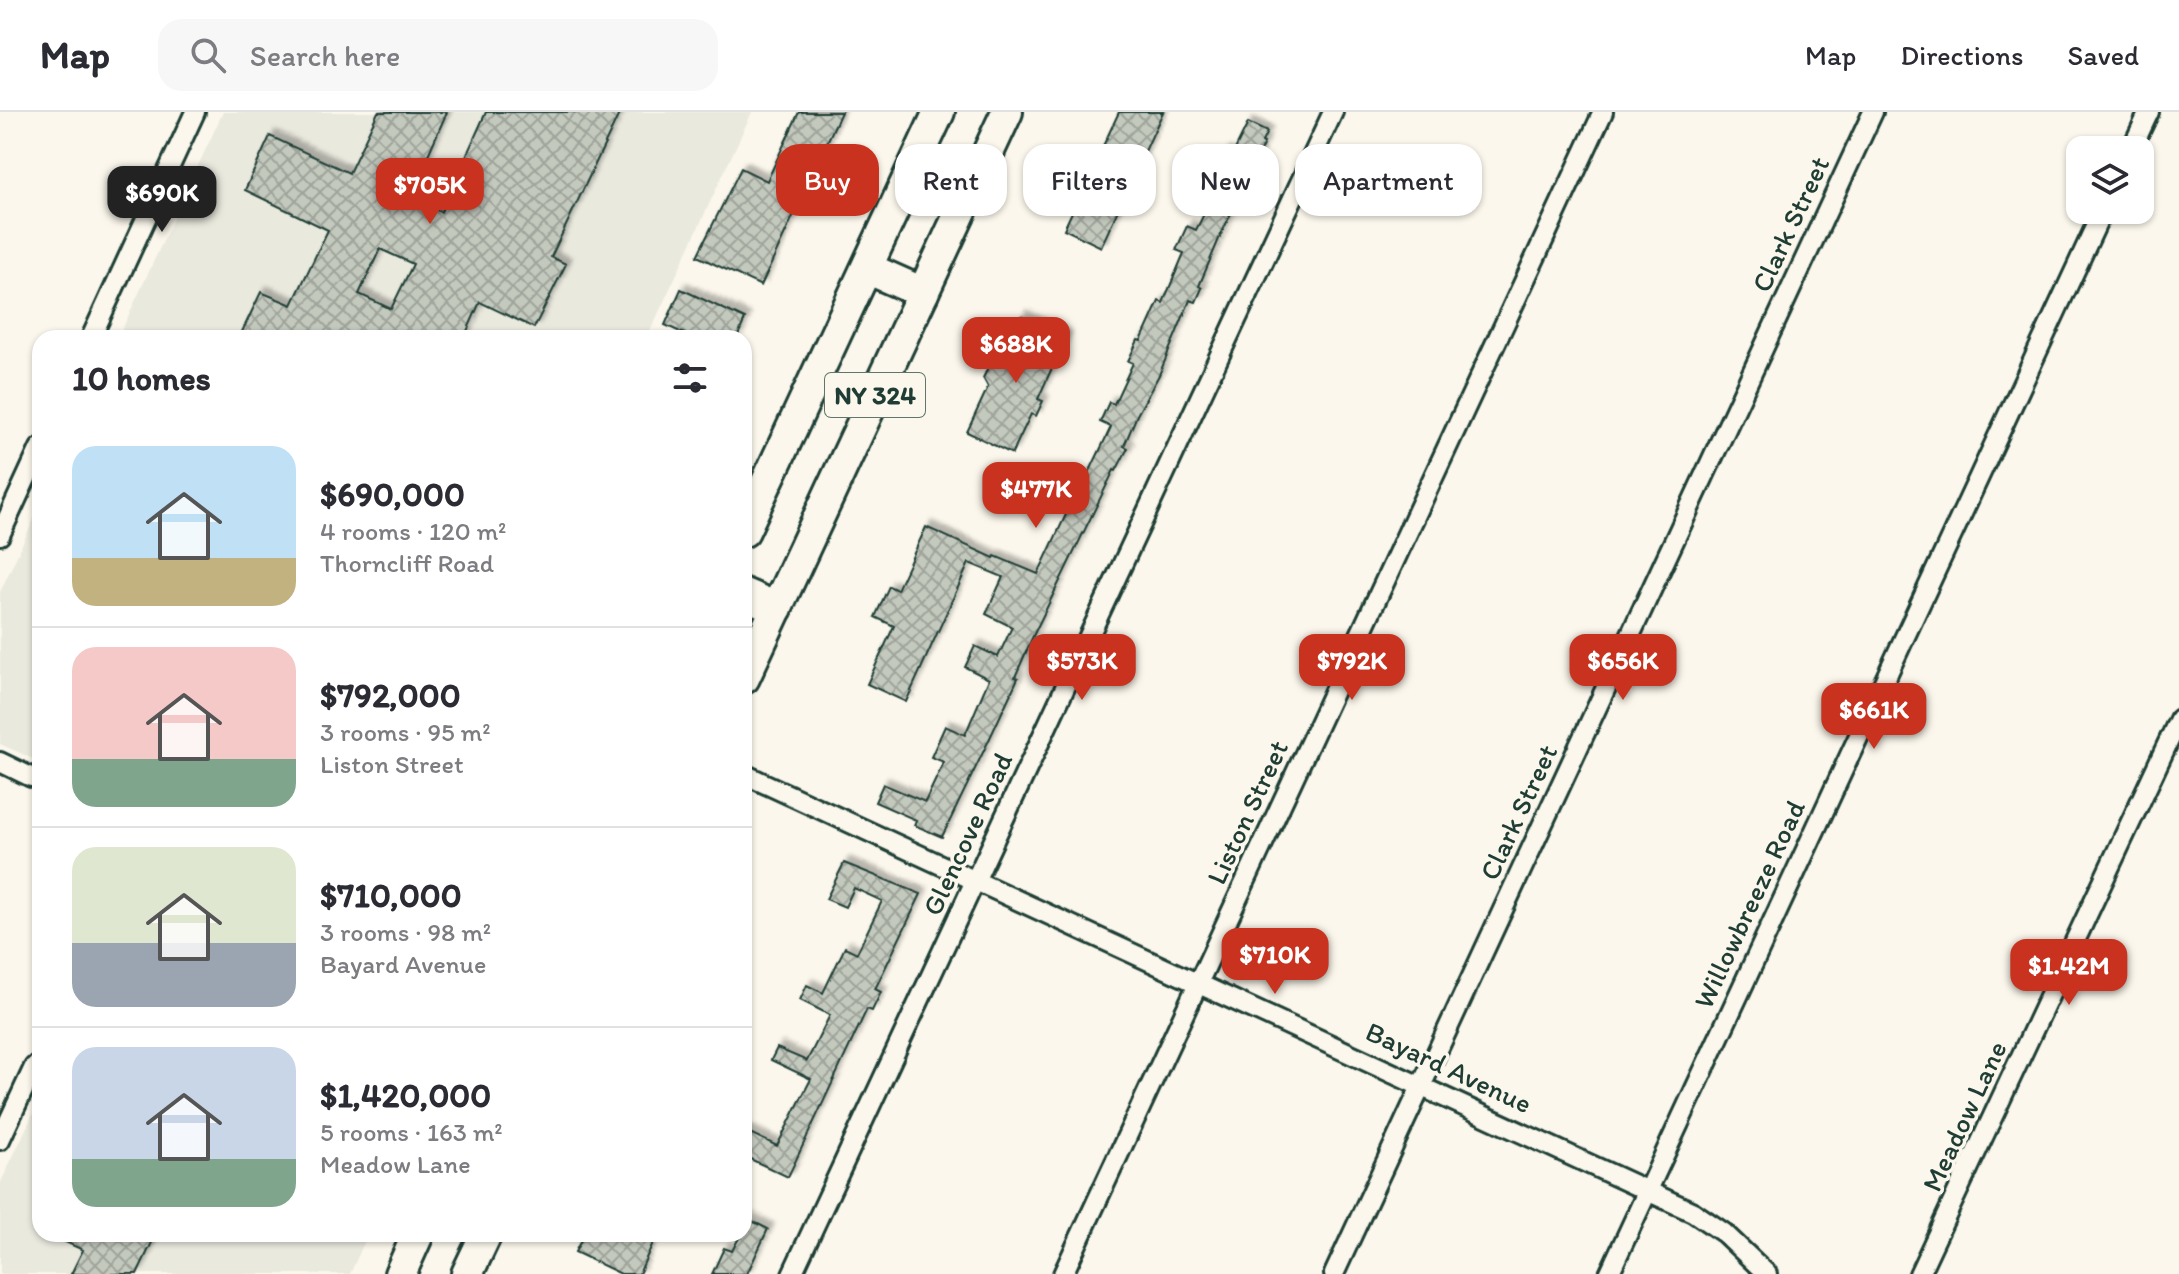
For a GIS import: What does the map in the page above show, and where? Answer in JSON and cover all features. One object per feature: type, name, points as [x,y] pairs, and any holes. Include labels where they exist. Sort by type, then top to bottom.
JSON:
[{"type":"main road","name":"NY 324","points":[[752,514],[939,112]]},
{"type":"main road","name":"NY 324","points":[[752,661],[1007,112]]},
{"type":"main road","points":[[867,268],[923,293]]},
{"type":"main road","points":[[752,597],[777,608]]},
{"type":"main road","points":[[400,1274],[414,1242]]},
{"type":"main road","points":[[467,1274],[482,1242]]},
{"type":"street","points":[[95,330],[195,112]]},
{"type":"street","name":"Glencove Road","points":[[792,1274],[1333,112]]},
{"type":"street","name":"Liston Street","points":[[1063,1274],[1603,112]]},
{"type":"street","name":"Clark Street","points":[[1334,1274],[1873,112]]},
{"type":"street","points":[[2138,136],[2149,112]]},
{"type":"street","name":"Willowbreeze Road","points":[[1609,1274],[2097,224]]},
{"type":"street","points":[[0,535],[32,465]]},
{"type":"street","name":"Meadow Lane","points":[[1919,1274],[2179,719]]},
{"type":"street","points":[[0,762],[31,777]]},
{"type":"street","name":"Bayard Avenue","points":[[752,778],[1693,1212],[1724,1233],[1767,1274]]},
{"type":"street","points":[[0,1140],[32,1071]]},
{"type":"shaded area","points":[[223,112],[752,112],[651,330],[122,330]]},
{"type":"shaded area","points":[[32,523],[32,758],[0,744],[0,592]]},
{"type":"shaded area","points":[[32,1116],[32,1242],[364,1242],[350,1274],[0,1274],[0,1184]]},
{"type":"building","points":[[378,112],[447,112],[409,198],[441,212],[486,112],[620,112],[551,257],[566,264],[534,328],[480,302],[468,330],[243,330],[261,292],[292,305],[328,230],[245,190],[270,136],[349,173]],"holes":[[[380,249],[413,264],[391,309],[359,294]]]},
{"type":"building","points":[[799,112],[841,112],[826,144],[784,144]]},
{"type":"building","points":[[1119,112],[1163,112],[1148,144],[1104,144]]},
{"type":"building","points":[[1248,123],[1267,132],[1264,144],[1238,144]]},
{"type":"building","points":[[776,162],[776,216],[793,216],[761,286],[697,256],[741,168],[767,181]]},
{"type":"building","points":[[1070,216],[1115,216],[1101,247],[1064,229]]},
{"type":"building","points":[[1203,216],[1230,216],[1199,286],[1202,288],[1196,302],[1190,300],[1159,375],[1124,446],[1128,448],[1114,470],[1034,634],[1015,677],[1018,678],[942,837],[914,825],[916,820],[875,802],[883,784],[925,802],[944,762],[931,757],[945,726],[965,735],[989,679],[965,667],[975,646],[998,657],[1012,627],[986,614],[1003,577],[969,563],[906,702],[867,684],[894,626],[875,617],[889,586],[897,590],[926,527],[1038,574],[1111,427],[1100,422],[1109,402],[1114,404],[1133,363],[1128,361],[1138,340],[1141,341],[1159,301],[1163,303],[1184,253],[1176,250],[1187,226],[1196,230]]},
{"type":"building","points":[[681,289],[745,319],[740,330],[676,330],[665,325]]},
{"type":"building","points":[[1021,316],[1066,337],[1038,399],[1043,401],[1036,416],[1031,414],[1012,454],[967,432],[988,387],[983,378],[990,363],[1001,360]]},
{"type":"building","points":[[1023,477],[1048,489],[1040,505],[1015,493]]},
{"type":"building","points":[[844,863],[921,894],[875,989],[881,992],[872,1011],[867,1009],[788,1177],[752,1160],[752,1134],[777,1146],[811,1079],[771,1060],[777,1048],[807,1061],[830,1015],[800,1000],[807,985],[823,993],[845,947],[857,953],[882,901],[854,888],[845,907],[826,899]]},
{"type":"building","points":[[752,1221],[768,1229],[747,1274],[712,1274],[724,1248],[732,1251],[737,1242],[752,1242]]},
{"type":"building","points":[[66,1242],[152,1242],[137,1274],[71,1274],[83,1250]]},
{"type":"building","points":[[580,1242],[653,1242],[639,1274],[621,1274],[575,1252]]}]
